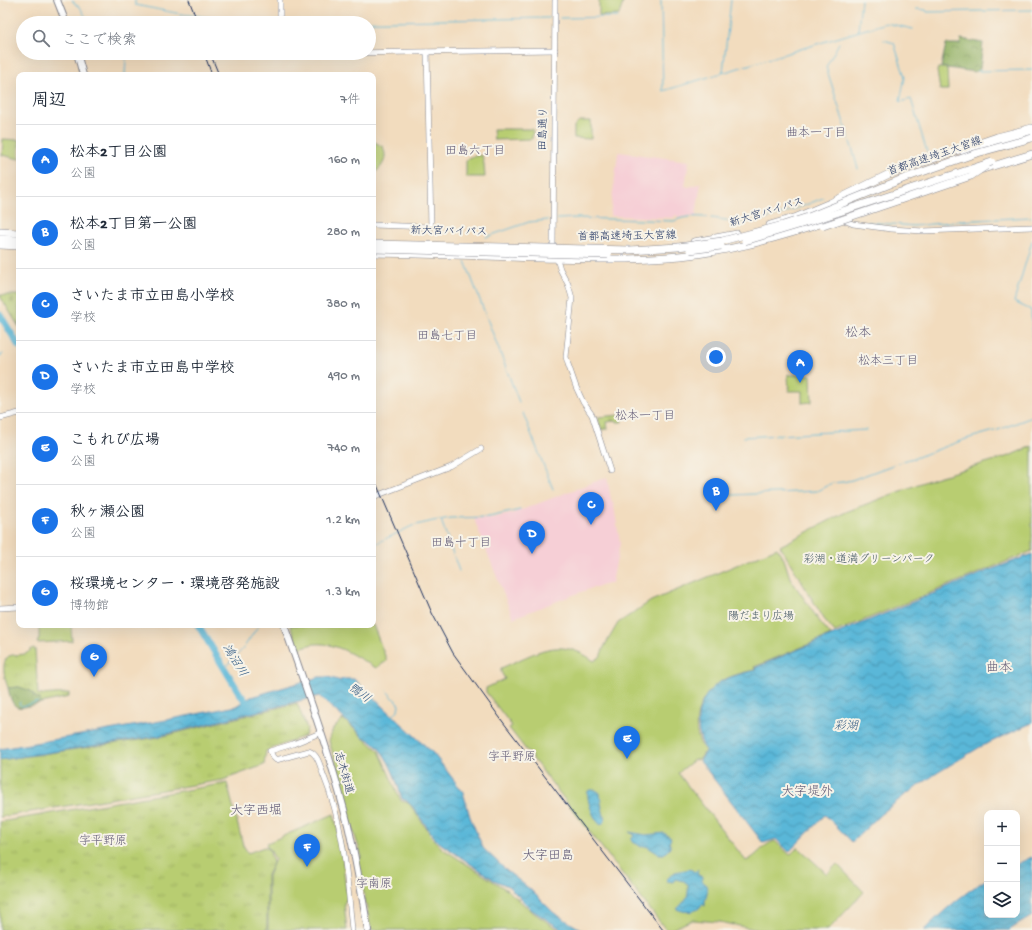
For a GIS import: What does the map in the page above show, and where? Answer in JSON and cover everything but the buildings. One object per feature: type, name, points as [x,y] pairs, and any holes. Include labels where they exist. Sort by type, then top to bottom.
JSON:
[{"type":"highway","name":"新大宮バイパス","points":[[376,243],[635,247],[686,243],[742,233],[797,217],[830,203],[889,174],[997,137],[1032,128]]},
{"type":"highway","points":[[889,174],[897,175],[973,150],[1032,134]]},
{"type":"highway","name":"首都高速埼玉大宮線","points":[[376,243],[630,250],[678,247],[722,241],[790,223],[905,178],[974,154],[1032,138]]},
{"type":"highway","name":"首都高速埼玉大宮線","points":[[376,249],[630,255],[701,249],[743,241],[777,232],[1032,150]]},
{"type":"highway","name":"新大宮バイパス","points":[[376,252],[637,259],[696,254],[733,248],[785,236],[975,171],[1032,154]]},
{"type":"highway","points":[[785,236],[798,235],[971,176],[992,162]]},
{"type":"highway","points":[[0,228],[16,228]]},
{"type":"highway","points":[[0,233],[16,234]]},
{"type":"highway","points":[[0,240],[16,240]]},
{"type":"highway","points":[[0,245],[16,246]]},
{"type":"main road","points":[[57,0],[63,16]]},
{"type":"main road","points":[[79,60],[82,72]]},
{"type":"main road","name":"志木街道","points":[[285,628],[328,754],[348,825],[357,865],[368,930]]},
{"type":"street","points":[[280,0],[280,16]]},
{"type":"street","name":"田島通り","points":[[555,0],[552,187],[553,245],[572,298],[566,357],[583,402],[592,415],[610,471]]},
{"type":"street","points":[[376,53],[555,50]]},
{"type":"street","points":[[376,225],[431,227],[427,52]]},
{"type":"street","points":[[830,203],[839,218],[853,224],[867,227],[916,231],[1032,227]]},
{"type":"street","points":[[0,418],[16,414]]},
{"type":"street","points":[[376,496],[451,467],[481,449]]},
{"type":"street","points":[[0,608],[16,607]]},
{"type":"street","points":[[320,732],[293,744],[270,751],[273,758],[276,760],[309,752],[318,760],[332,794],[340,828],[352,930]]},
{"type":"shaded area","points":[[619,152],[689,161],[685,186],[689,187],[701,183],[696,215],[679,217],[675,215],[674,218],[610,216]]},
{"type":"shaded area","points":[[607,477],[611,499],[614,506],[620,543],[612,583],[589,589],[513,618],[474,519],[492,518],[511,514]]},
{"type":"green space","points":[[599,0],[624,0],[619,15],[599,16]]},
{"type":"green space","points":[[961,39],[983,43],[980,69],[975,72],[941,67],[946,44],[960,44]]},
{"type":"green space","points":[[938,68],[947,68],[948,90],[940,90],[937,71]]},
{"type":"green space","points":[[579,121],[591,121],[591,139],[574,138],[574,126]]},
{"type":"green space","points":[[493,129],[533,129],[532,139],[494,140]]},
{"type":"green space","points":[[3,139],[16,140],[16,158],[2,155]]},
{"type":"green space","points":[[376,143],[383,147],[385,155],[384,162],[376,171]]},
{"type":"green space","points":[[482,155],[485,177],[466,177],[466,161],[470,157]]},
{"type":"green space","points":[[16,295],[16,322],[0,296]]},
{"type":"green space","points":[[788,375],[811,375],[812,402],[802,403],[802,391],[789,391]]},
{"type":"green space","points":[[621,416],[622,422],[607,422],[608,429],[601,430],[598,417]]},
{"type":"green space","name":"彩湖・道満グリーンパーク","points":[[1032,446],[1032,551],[835,632],[824,619],[780,546],[846,512],[934,478],[1009,456]]},
{"type":"green space","name":"陽だまり広場","points":[[777,548],[784,559],[790,578],[820,622],[831,635],[754,667],[755,670],[728,678],[714,687],[703,700],[697,716],[696,724],[699,741],[705,751],[700,759],[694,760],[678,773],[746,861],[767,845],[775,841],[790,855],[798,847],[827,874],[837,864],[864,892],[828,930],[759,930],[720,922],[692,920],[670,930],[666,930],[509,728],[512,726],[486,692],[486,688],[505,679],[501,672],[501,668],[537,652],[548,649],[569,649],[581,653],[594,661],[600,657],[618,623],[651,601]]},
{"type":"green space","points":[[39,628],[71,628],[72,641],[37,643],[39,638]]},
{"type":"green space","points":[[291,628],[374,628],[387,661],[376,668],[348,652],[329,645],[309,645],[299,649]]},
{"type":"green space","points":[[33,648],[35,649],[38,695],[69,693],[69,697],[41,703],[31,691],[19,687],[8,688],[4,671],[6,659],[11,655],[25,654]]},
{"type":"green space","points":[[19,687],[31,691],[41,703],[22,707],[15,705],[12,702],[8,688]]},
{"type":"green space","points":[[297,703],[307,729],[305,736],[266,751],[264,765],[223,780],[0,817],[0,760],[160,737]]},
{"type":"green space","points":[[343,719],[379,751],[401,801],[409,803],[434,840],[443,849],[507,890],[534,913],[559,930],[371,930],[357,859],[362,857],[349,818],[329,741],[333,729]]},
{"type":"green space","points":[[227,783],[243,845],[248,853],[264,847],[269,849],[273,863],[267,875],[267,930],[0,930],[0,822]]},
{"type":"green space","points":[[334,814],[341,845],[347,899],[344,903],[347,930],[268,930],[268,876],[275,859],[269,848],[266,846],[267,843]]},
{"type":"water","name":"彩湖","points":[[1032,554],[1032,723],[980,747],[937,773],[881,814],[852,842],[825,815],[789,852],[776,839],[763,843],[700,761],[706,751],[699,732],[699,714],[701,705],[712,689],[720,682],[729,678],[756,670],[755,668],[778,658]]},
{"type":"water","name":"鴨川","points":[[319,677],[328,677],[341,681],[341,679],[354,679],[433,753],[463,792],[470,817],[483,848],[507,871],[531,890],[554,913],[582,930],[562,930],[532,910],[508,886],[494,880],[437,841],[412,806],[407,801],[402,799],[393,771],[377,746],[370,740],[361,736],[361,734],[319,696],[159,736],[0,760],[0,749],[237,706],[251,697]]},
{"type":"water","points":[[596,790],[600,793],[605,821],[601,825],[593,815],[589,804],[588,791]]},
{"type":"water","points":[[629,832],[646,835],[664,833],[671,838],[669,843],[670,848],[664,854],[659,854],[646,846],[641,847],[632,842],[632,838],[635,835]]},
{"type":"water","points":[[1032,857],[1032,916],[1009,930],[924,930],[954,903],[984,881],[984,918],[1020,918],[1020,863]]},
{"type":"water","points":[[690,869],[695,872],[698,869],[698,875],[702,877],[702,881],[707,885],[705,906],[702,904],[695,911],[683,911],[677,909],[687,898],[688,884],[684,881],[675,879],[673,882],[667,881],[667,879],[675,872]]},
{"type":"waterway","points":[[72,0],[80,7],[85,16]]},
{"type":"waterway","points":[[135,0],[135,5],[199,16]]},
{"type":"waterway","points":[[661,0],[663,91],[886,23],[913,29]]},
{"type":"waterway","points":[[723,72],[731,0]]},
{"type":"waterway","points":[[858,31],[861,0]]},
{"type":"waterway","points":[[916,9],[926,10],[927,12],[1032,10]]},
{"type":"waterway","points":[[560,18],[618,17]]},
{"type":"waterway","points":[[376,21],[549,18]]},
{"type":"waterway","points":[[884,40],[894,43],[905,77],[900,101],[911,99],[927,152]]},
{"type":"waterway","points":[[839,43],[826,67],[858,169]]},
{"type":"waterway","points":[[125,72],[126,60]]},
{"type":"waterway","points":[[977,71],[1032,70]]},
{"type":"waterway","points":[[557,219],[577,218],[674,221],[684,218],[704,217],[746,222],[773,217],[823,198]]},
{"type":"waterway","points":[[868,222],[914,226],[959,221],[1031,217]]},
{"type":"waterway","points":[[486,237],[529,222],[548,220]]},
{"type":"waterway","points":[[1032,241],[1014,302],[1031,310],[1032,338]]},
{"type":"waterway","points":[[465,261],[519,402]]},
{"type":"waterway","name":"鴻沼川","points":[[0,315],[16,341]]},
{"type":"waterway","points":[[523,413],[553,489]]},
{"type":"waterway","points":[[711,496],[817,491],[832,483],[852,480],[1032,417]]},
{"type":"waterway","points":[[744,437],[866,430]]},
{"type":"waterway","points":[[376,544],[412,526],[433,521],[451,518],[489,517],[520,510]]},
{"type":"waterway","points":[[441,520],[459,571]]},
{"type":"waterway","name":"鴻沼川","points":[[200,628],[240,694],[251,708]]},
{"type":"waterway","points":[[225,667],[242,650],[257,628]]},
{"type":"waterway","points":[[387,691],[399,704],[398,710],[394,715]]},
{"type":"waterway","points":[[20,702],[19,704],[22,706],[38,702]]},
{"type":"railway","points":[[189,0],[195,16]]},
{"type":"railway","points":[[207,60],[211,72]]},
{"type":"railway","points":[[213,60],[218,72]]},
{"type":"railway","points":[[376,483],[432,613],[453,653],[503,722],[663,930]]},
{"type":"place","name":"松本2丁目公園","points":[[800,383]]},
{"type":"place","name":"松本2丁目第一公園","points":[[716,511]]},
{"type":"place","name":"さいたま市立田島小学校","points":[[591,525]]},
{"type":"place","name":"さいたま市立田島中学校","points":[[532,554]]},
{"type":"place","name":"桜環境センター・環境啓発施設","points":[[94,677]]},
{"type":"place","name":"こもれび広場","points":[[627,759]]},
{"type":"place","name":"秋ヶ瀬公園","points":[[307,867]]},
{"type":"district","name":"曲本一丁目","points":[[816,134]]},
{"type":"district","name":"田島六丁目","points":[[475,152]]},
{"type":"district","name":"松本","points":[[858,333]]},
{"type":"district","name":"田島七丁目","points":[[447,337]]},
{"type":"district","name":"松本三丁目","points":[[888,362]]},
{"type":"district","name":"松本一丁目","points":[[645,417]]},
{"type":"district","name":"田島十丁目","points":[[461,544]]},
{"type":"district","name":"曲本","points":[[999,668]]},
{"type":"district","name":"字平野原","points":[[512,758]]},
{"type":"district","name":"大字堤外","points":[[807,792]]},
{"type":"district","name":"大字西堀","points":[[256,811]]},
{"type":"district","name":"字平野原","points":[[103,842]]},
{"type":"district","name":"大字田島","points":[[548,856]]},
{"type":"district","name":"字南原","points":[[374,885]]}]
